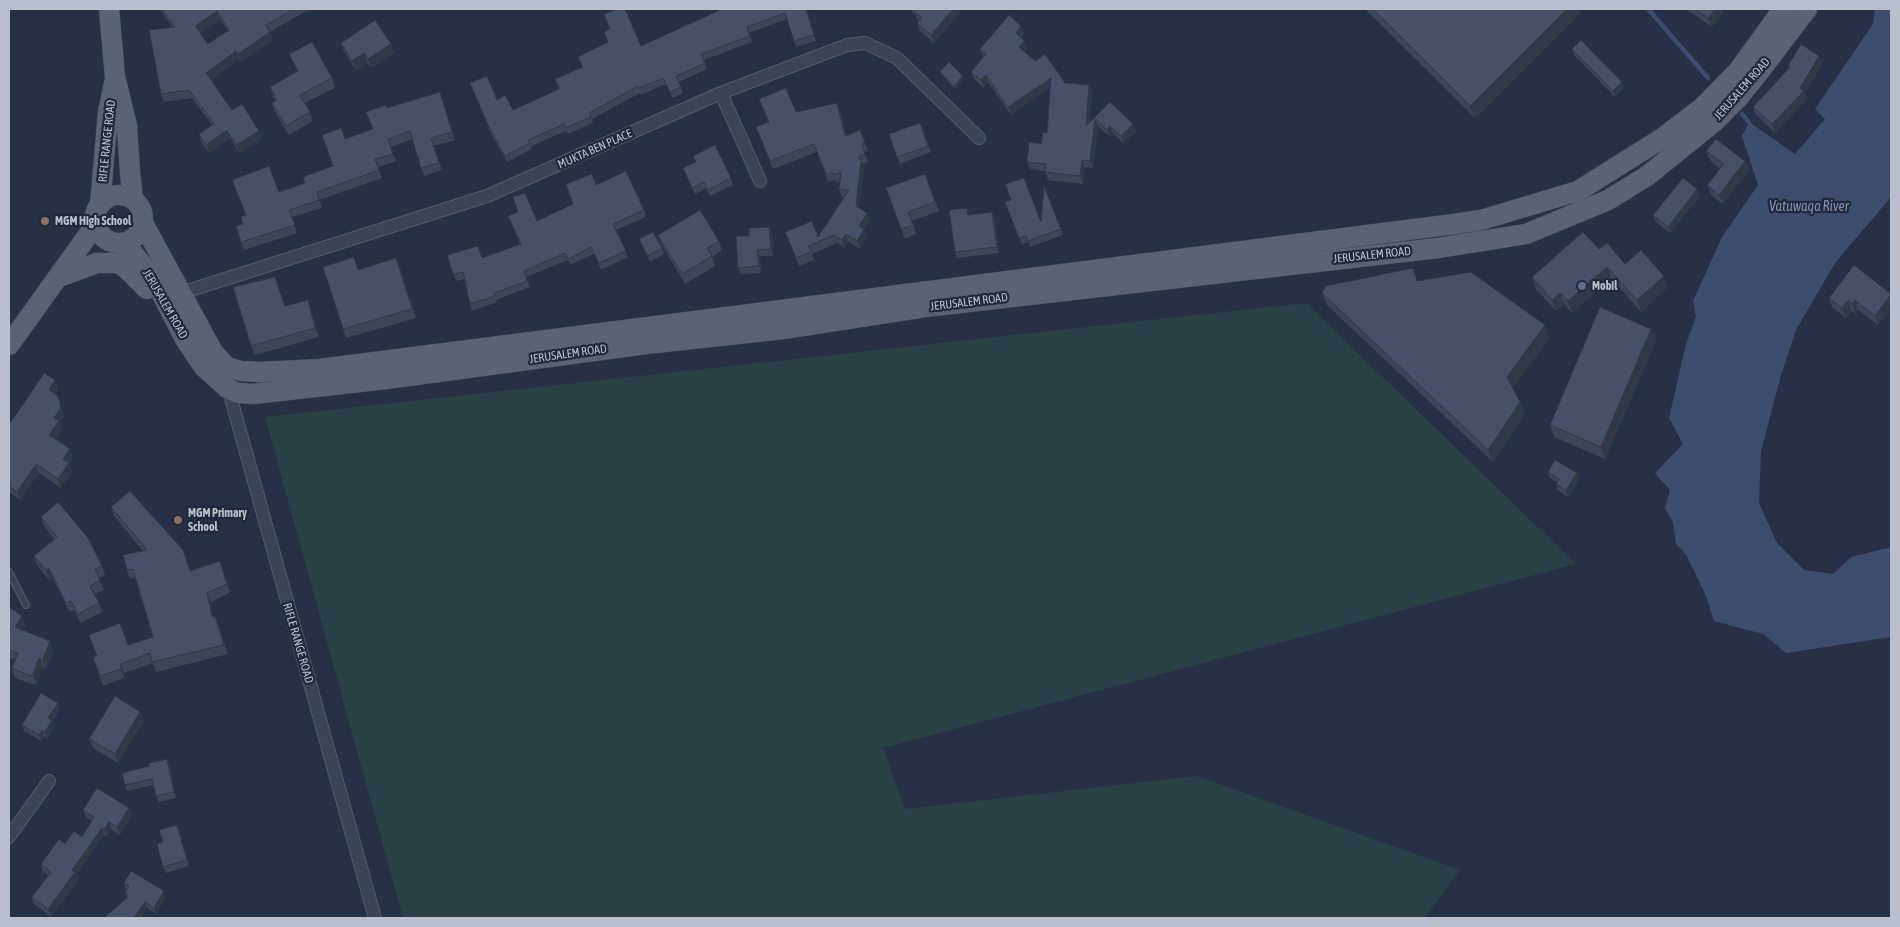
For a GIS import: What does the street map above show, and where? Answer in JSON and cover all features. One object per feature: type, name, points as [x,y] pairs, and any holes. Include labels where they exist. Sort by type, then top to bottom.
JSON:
[{"type":"main road","name":"RIFLE RANGE ROAD","points":[[109,9],[115,77],[127,126],[133,200]]},
{"type":"main road","name":"JERUSALEM ROAD","points":[[143,223],[210,348],[227,367],[241,371],[260,372],[320,369],[1481,220],[1578,191],[1661,139],[1703,107],[1739,70],[1783,9]]},
{"type":"main road","name":"JERUSALEM ROAD","points":[[118,242],[155,281],[185,339],[204,367],[227,388],[238,393],[252,394],[377,380],[646,344],[784,329],[925,307],[1438,248],[1526,234],[1608,200],[1647,176],[1714,122],[1739,97],[1807,9]]},
{"type":"main road","name":"RIFLE RANGE ROAD","points":[[98,215],[108,113],[115,77]]},
{"type":"main road","points":[[9,345],[59,276],[98,215],[104,200],[122,195],[133,200],[142,210],[143,223],[137,235],[118,242],[59,276]]},
{"type":"main road","points":[[98,215],[103,237],[118,242]]},
{"type":"main road","points":[[59,276],[97,263],[118,264],[127,269],[140,281],[185,339]]},
{"type":"street","name":"MUKTA BEN PLACE","points":[[180,293],[487,196],[721,94],[847,45],[865,43],[897,58],[979,138]]},
{"type":"street","points":[[721,94],[760,181]]},
{"type":"street","name":"RIFLE RANGE ROAD","points":[[227,367],[227,388],[375,918]]},
{"type":"street","points":[[9,837],[49,781]]},
{"type":"lane","points":[[9,572],[26,605]]},
{"type":"green space","points":[[1306,303],[1576,564],[883,748],[905,809],[1197,776],[1460,870],[1424,918],[403,918],[265,417]]},
{"type":"water","name":"Vatuwaqa River","points":[[1875,9],[1891,9],[1891,197],[1835,263],[1796,330],[1781,375],[1761,452],[1759,503],[1777,543],[1804,570],[1833,574],[1851,557],[1891,547],[1891,637],[1786,653],[1763,634],[1714,621],[1706,596],[1687,556],[1676,544],[1673,523],[1665,508],[1670,490],[1655,473],[1683,444],[1669,418],[1686,344],[1696,317],[1693,301],[1722,237],[1758,185],[1742,136],[1749,122],[1795,154],[1825,119],[1815,109],[1873,24]]},
{"type":"building","points":[[162,9],[294,9],[266,25],[270,32],[238,54],[236,51],[206,73],[232,110],[242,104],[259,131],[236,145],[227,130],[206,145],[199,134],[214,124],[189,90],[161,94],[149,30],[175,27]],"holes":[[[217,11],[229,30],[208,44],[195,26]]]},
{"type":"building","points":[[618,9],[625,9],[641,46],[719,9],[806,9],[814,35],[794,41],[785,13],[747,27],[750,36],[701,54],[705,63],[676,76],[681,87],[670,92],[664,79],[639,88],[638,86],[589,113],[591,117],[565,128],[564,124],[528,140],[530,143],[505,156],[489,127],[470,83],[487,76],[497,100],[505,95],[513,110],[559,89],[555,79],[583,67],[578,57],[608,42],[604,32],[610,29],[604,14]]},
{"type":"building","points":[[915,9],[953,9],[931,35],[917,23],[922,18],[915,12]]},
{"type":"building","points":[[1373,9],[1567,9],[1470,106]]},
{"type":"building","points":[[1695,9],[1715,9],[1708,18]]},
{"type":"building","points":[[1009,15],[1021,26],[1016,33],[1024,41],[1019,47],[1035,61],[1045,54],[1065,83],[1089,85],[1086,126],[1110,102],[1133,124],[1121,136],[1110,126],[1107,130],[1095,118],[1090,161],[1082,160],[1080,176],[1045,172],[1046,164],[1027,162],[1029,142],[1041,144],[1043,132],[1047,133],[1051,78],[1008,107],[986,75],[981,80],[971,72],[986,54],[980,49]]},
{"type":"building","points":[[375,20],[391,44],[368,59],[364,53],[352,61],[341,43]]},
{"type":"building","points":[[1581,40],[1622,82],[1613,91],[1572,49]]},
{"type":"building","points":[[312,42],[332,78],[300,95],[310,112],[286,126],[272,103],[277,100],[270,87],[298,71],[289,54]]},
{"type":"building","points":[[1801,44],[1819,56],[1800,88],[1804,91],[1772,124],[1753,107],[1790,67],[1788,66]]},
{"type":"building","points":[[949,62],[963,76],[954,86],[940,71]]},
{"type":"building","points":[[786,88],[796,112],[837,103],[845,136],[860,130],[865,143],[862,144],[865,154],[859,156],[861,161],[856,206],[867,213],[859,226],[864,229],[857,241],[846,234],[842,240],[834,235],[808,246],[811,252],[796,258],[785,232],[812,221],[818,237],[849,190],[839,189],[841,172],[833,175],[832,172],[826,174],[814,144],[770,161],[756,127],[769,122],[759,99]]},
{"type":"building","points":[[440,92],[452,132],[431,138],[439,163],[421,168],[410,131],[388,139],[393,154],[375,159],[379,170],[317,192],[319,200],[289,210],[295,225],[241,242],[236,226],[243,224],[241,217],[246,215],[232,180],[269,166],[279,192],[305,183],[303,177],[333,166],[322,135],[341,128],[345,139],[373,129],[366,112],[386,105],[387,108]]},
{"type":"building","points":[[920,123],[928,146],[897,157],[889,134]]},
{"type":"building","points":[[1716,139],[1745,161],[1719,195],[1707,185],[1724,164],[1706,151]]},
{"type":"building","points":[[715,145],[731,178],[708,190],[704,182],[692,188],[683,168],[696,162],[693,156]]},
{"type":"building","points":[[626,171],[644,210],[613,224],[626,251],[599,263],[591,247],[568,259],[565,253],[524,271],[527,281],[494,293],[495,296],[470,304],[463,272],[453,274],[447,255],[478,246],[482,258],[521,244],[508,216],[518,212],[513,197],[525,193],[537,221],[573,204],[566,184],[592,174],[596,185]]},
{"type":"building","points":[[925,174],[935,202],[908,212],[913,225],[901,229],[886,188]]},
{"type":"building","points":[[1024,178],[1041,222],[1044,186],[1061,229],[1028,241],[1026,236],[1019,238],[1005,202],[1011,200],[1005,184]]},
{"type":"building","points":[[1683,178],[1697,189],[1668,227],[1653,215]]},
{"type":"building","points":[[967,208],[968,215],[992,212],[997,247],[955,252],[949,210]]},
{"type":"building","points":[[700,210],[719,241],[707,248],[712,256],[682,274],[658,235]]},
{"type":"building","points":[[769,227],[771,249],[757,250],[759,266],[738,268],[736,236],[749,236],[749,228]]},
{"type":"building","points":[[653,232],[662,248],[648,256],[639,239]]},
{"type":"building","points":[[1583,232],[1599,249],[1607,243],[1625,264],[1641,250],[1664,276],[1637,300],[1607,267],[1568,301],[1560,293],[1552,300],[1532,277]]},
{"type":"building","points":[[354,257],[358,270],[396,258],[412,309],[343,329],[323,267]]},
{"type":"building","points":[[1854,265],[1891,294],[1875,316],[1855,300],[1852,304],[1848,301],[1842,308],[1829,298]]},
{"type":"building","points":[[1413,268],[1417,281],[1471,272],[1545,325],[1507,377],[1520,402],[1488,450],[1322,293],[1326,286]]},
{"type":"building","points":[[275,277],[285,306],[308,300],[315,328],[251,346],[233,287]]},
{"type":"building","points":[[1600,307],[1651,329],[1601,447],[1550,425]]},
{"type":"building","points":[[44,373],[55,380],[49,390],[58,396],[61,407],[54,418],[59,421],[49,435],[70,449],[63,459],[69,463],[58,479],[36,464],[17,492],[9,486],[9,420],[11,422]]},
{"type":"building","points":[[1555,460],[1577,473],[1566,490],[1556,484],[1559,479],[1548,472]]},
{"type":"building","points":[[130,491],[183,550],[190,571],[220,561],[227,584],[207,593],[212,617],[215,616],[224,645],[152,662],[150,653],[121,664],[121,669],[100,676],[93,657],[97,656],[89,635],[120,623],[128,645],[153,637],[133,569],[127,570],[123,555],[147,550],[111,507]]},
{"type":"building","points":[[58,502],[88,538],[102,566],[95,569],[100,580],[90,586],[99,603],[78,614],[71,601],[66,603],[49,568],[46,570],[34,556],[57,537],[41,517]]},
{"type":"building","points":[[9,607],[22,616],[15,627],[50,641],[43,660],[39,658],[33,675],[28,675],[12,668],[18,653],[9,650]]},
{"type":"building","points":[[41,693],[58,703],[48,718],[52,720],[45,732],[42,730],[39,735],[22,725]]},
{"type":"building","points":[[115,696],[140,712],[115,754],[89,739]]},
{"type":"building","points":[[167,759],[174,792],[156,796],[152,779],[125,785],[122,773],[149,766],[149,763]]},
{"type":"building","points":[[97,788],[129,808],[117,827],[109,822],[104,830],[102,828],[72,870],[75,872],[48,909],[32,897],[51,872],[41,864],[59,839],[65,844],[74,831],[82,837],[94,817],[83,810]]},
{"type":"building","points":[[177,825],[187,860],[163,867],[157,844],[163,842],[159,830]]},
{"type":"building","points":[[131,871],[164,891],[154,908],[145,902],[134,918],[104,918],[129,896],[125,893],[129,886],[124,883]]},
{"type":"waterway","points":[[1648,9],[1708,78]]},
{"type":"waterway","points":[[1742,114],[1749,122]]},
{"type":"place","name":"MGM High School","points":[[45,221]]},
{"type":"place","name":"Mobil","points":[[1582,286]]},
{"type":"place","name":"MGM Primary School","points":[[178,520]]}]
